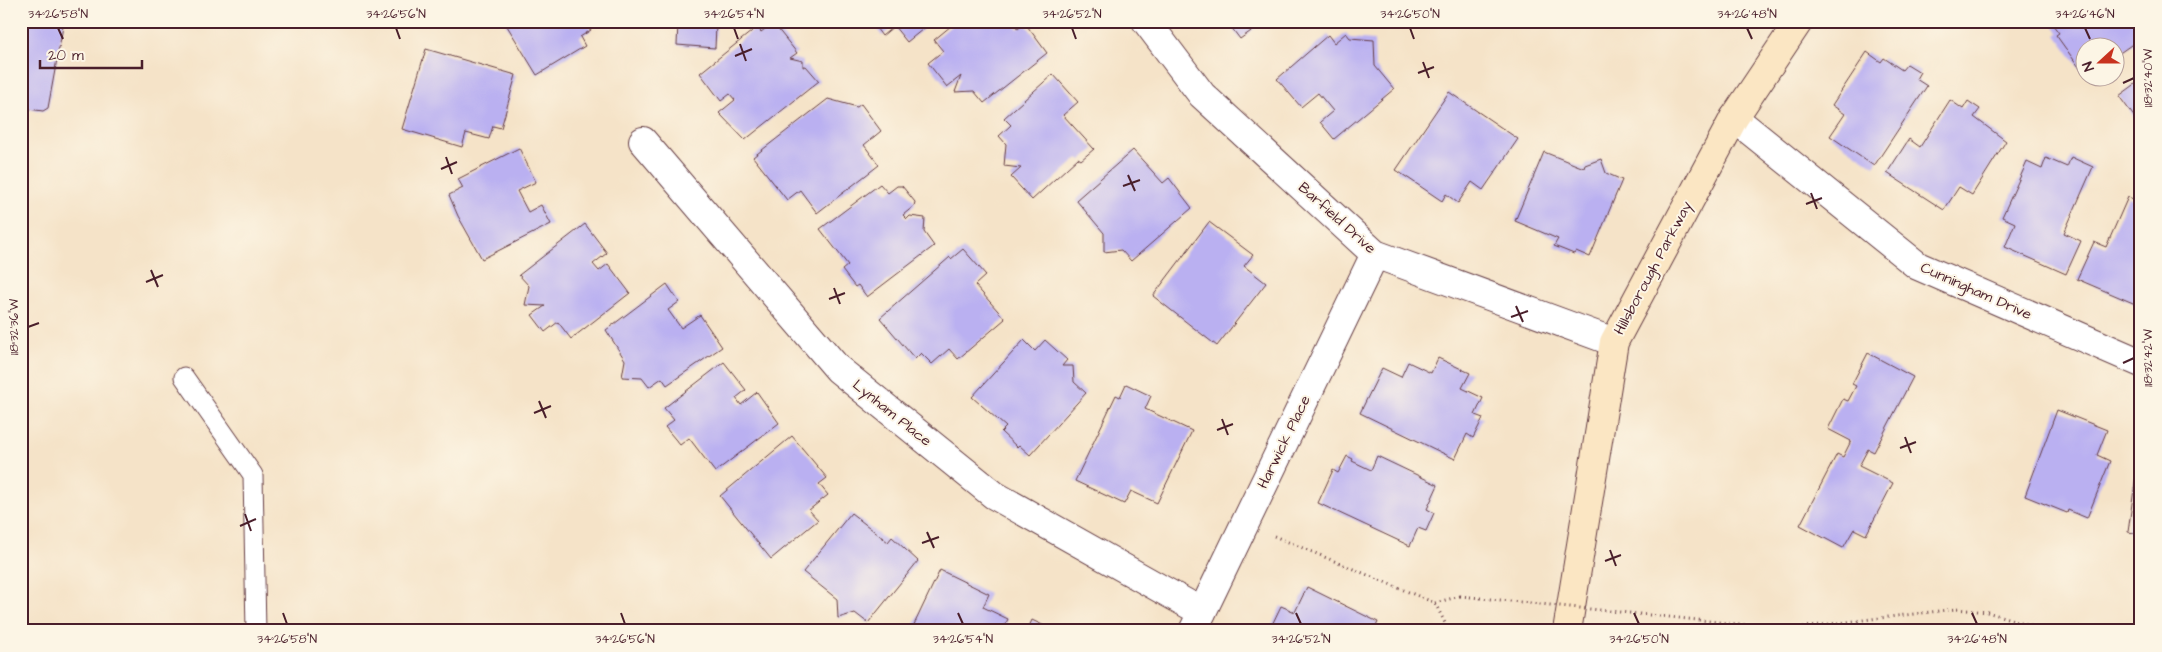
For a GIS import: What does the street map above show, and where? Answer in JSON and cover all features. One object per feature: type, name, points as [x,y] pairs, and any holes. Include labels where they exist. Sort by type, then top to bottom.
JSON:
[{"type":"street","name":"Barfield Drive","points":[[1146,21],[1202,95],[1375,254],[1614,342]]},
{"type":"street","name":"Hillsborough Parkway","points":[[1567,631],[1614,342],[1734,118],[1799,21]]},
{"type":"street","name":"Cunningham Drive","points":[[1734,118],[1918,266],[2141,363]]},
{"type":"street","name":"Lynham Place","points":[[643,141],[838,369],[994,495],[1197,622]]},
{"type":"street","name":"Harwick Place","points":[[1197,622],[1375,254]]},
{"type":"lane","points":[[184,377],[253,475],[256,631]]},
{"type":"path","points":[[1245,524],[1435,603],[1460,596],[1786,629],[1956,610],[1987,612],[2050,631]]},
{"type":"path","points":[[1435,603],[1446,631]]},
{"type":"path","points":[[2037,631],[2044,629]]},
{"type":"building","points":[[21,21],[64,21],[48,108],[43,111],[21,108]]},
{"type":"building","points":[[504,21],[585,21],[591,30],[580,37],[585,46],[537,75]]},
{"type":"building","points":[[632,21],[671,21],[671,25],[632,23]]},
{"type":"building","points":[[871,21],[933,21],[907,42],[894,26],[882,36]]},
{"type":"building","points":[[957,21],[1015,21],[1013,23],[1018,29],[1025,23],[1047,53],[984,103],[974,91],[955,92],[961,76],[947,87],[928,63],[943,51],[934,40]]},
{"type":"building","points":[[1230,21],[1265,21],[1240,39],[1228,23]]},
{"type":"building","points":[[2050,21],[2141,21],[2141,38],[2124,50],[2124,38],[2074,38],[2074,60],[2056,35],[2059,33]]},
{"type":"building","points":[[678,23],[716,25],[715,48],[677,45]]},
{"type":"building","points":[[773,23],[797,53],[790,58],[803,61],[803,67],[806,66],[819,81],[745,140],[719,113],[735,100],[730,94],[721,101],[700,73],[757,27],[761,32]]},
{"type":"building","points":[[1346,33],[1350,38],[1374,40],[1375,66],[1394,89],[1334,139],[1320,122],[1333,111],[1318,93],[1301,107],[1277,79],[1328,35],[1334,43]]},
{"type":"building","points":[[426,49],[516,75],[501,128],[493,126],[489,139],[466,133],[462,147],[402,129]]},
{"type":"building","points":[[1867,52],[1881,62],[1884,58],[1902,70],[1907,64],[1920,72],[1916,79],[1927,86],[1874,166],[1830,136],[1845,114],[1832,105]]},
{"type":"building","points":[[1053,74],[1078,102],[1063,115],[1094,149],[1081,160],[1078,158],[1032,200],[1011,177],[1021,168],[1004,166],[1006,144],[999,136],[1011,125],[1004,118]]},
{"type":"building","points":[[2141,80],[2141,126],[2119,96]]},
{"type":"building","points":[[1449,92],[1518,139],[1483,190],[1472,182],[1458,203],[1446,194],[1442,201],[1396,170]]},
{"type":"building","points":[[828,99],[857,107],[861,104],[881,131],[864,145],[879,165],[817,213],[800,190],[787,200],[753,157]]},
{"type":"building","points":[[1950,100],[1963,109],[1968,101],[1980,109],[1974,117],[2006,141],[1972,195],[1959,187],[1944,210],[1887,173],[1909,139],[1920,147]]},
{"type":"building","points":[[519,148],[536,182],[517,191],[528,212],[541,205],[551,224],[482,259],[458,216],[449,195],[463,188],[458,179]]},
{"type":"building","points":[[1133,150],[1163,183],[1169,178],[1192,208],[1131,261],[1121,250],[1104,252],[1104,233],[1076,200]]},
{"type":"building","points":[[1544,152],[1584,168],[1585,165],[1601,159],[1606,173],[1622,180],[1590,257],[1576,251],[1574,254],[1554,246],[1558,239],[1515,221]]},
{"type":"building","points":[[2071,157],[2093,167],[2064,233],[2081,241],[2066,274],[2005,247],[2015,223],[2002,217],[2027,162],[2042,169],[2046,158],[2067,167]]},
{"type":"building","points":[[880,184],[888,193],[897,186],[902,186],[915,202],[914,206],[903,215],[907,219],[910,216],[925,218],[924,232],[934,246],[867,297],[858,285],[855,287],[842,270],[848,265],[820,229]]},
{"type":"building","points":[[2128,197],[2141,202],[2140,306],[2077,279],[2094,242],[2106,247]]},
{"type":"building","points":[[1209,222],[1253,255],[1244,266],[1266,283],[1217,346],[1153,296]]},
{"type":"building","points":[[585,224],[607,253],[593,264],[599,271],[608,264],[630,293],[571,339],[558,322],[545,332],[532,315],[545,306],[525,305],[529,286],[519,275]]},
{"type":"building","points":[[963,249],[986,275],[975,285],[1005,319],[958,359],[949,349],[932,364],[921,353],[915,359],[880,318],[950,257],[951,259]]},
{"type":"building","points":[[667,284],[679,302],[668,310],[681,328],[700,315],[722,347],[667,385],[662,378],[649,387],[642,378],[622,377],[625,360],[606,330]]},
{"type":"building","points":[[1024,340],[1035,351],[1045,340],[1067,360],[1062,366],[1073,366],[1074,382],[1086,393],[1030,455],[1019,445],[1017,447],[1001,432],[1006,427],[972,397]]},
{"type":"building","points":[[1868,353],[1913,377],[1874,452],[1868,449],[1859,466],[1893,483],[1866,535],[1854,529],[1843,548],[1800,525],[1837,454],[1843,457],[1851,441],[1828,429],[1843,399],[1848,401],[1856,386],[1852,384]]},
{"type":"building","points":[[1438,358],[1470,373],[1462,388],[1483,398],[1475,415],[1483,418],[1473,438],[1467,434],[1455,459],[1360,413],[1382,368],[1401,377],[1408,362],[1431,373]]},
{"type":"building","points":[[724,362],[746,390],[736,398],[741,405],[757,392],[779,423],[715,472],[689,438],[680,445],[665,427],[674,420],[664,408]]},
{"type":"building","points":[[1126,384],[1151,396],[1145,409],[1192,431],[1157,503],[1131,491],[1124,504],[1075,481],[1116,395],[1120,397]]},
{"type":"building","points":[[2057,410],[2107,430],[2097,455],[2110,461],[2087,518],[2068,510],[2067,513],[2025,496]]},
{"type":"building","points":[[792,436],[827,478],[819,484],[828,495],[809,510],[818,520],[771,559],[720,496]]},
{"type":"building","points":[[1347,456],[1353,459],[1352,461],[1371,470],[1377,456],[1438,485],[1427,509],[1434,513],[1426,531],[1418,528],[1410,546],[1318,503],[1333,470],[1338,473]]},
{"type":"building","points":[[2137,468],[2141,469],[2141,534],[2128,532]]},
{"type":"building","points":[[851,513],[888,542],[892,537],[918,561],[868,623],[855,613],[838,618],[837,599],[803,572]]},
{"type":"building","points":[[940,570],[989,594],[983,607],[1008,619],[1002,631],[911,631]]},
{"type":"building","points":[[1307,587],[1378,622],[1374,631],[1269,631],[1281,606],[1295,612]]},
{"type":"building","points":[[1032,620],[1055,631],[1027,631]]}]
